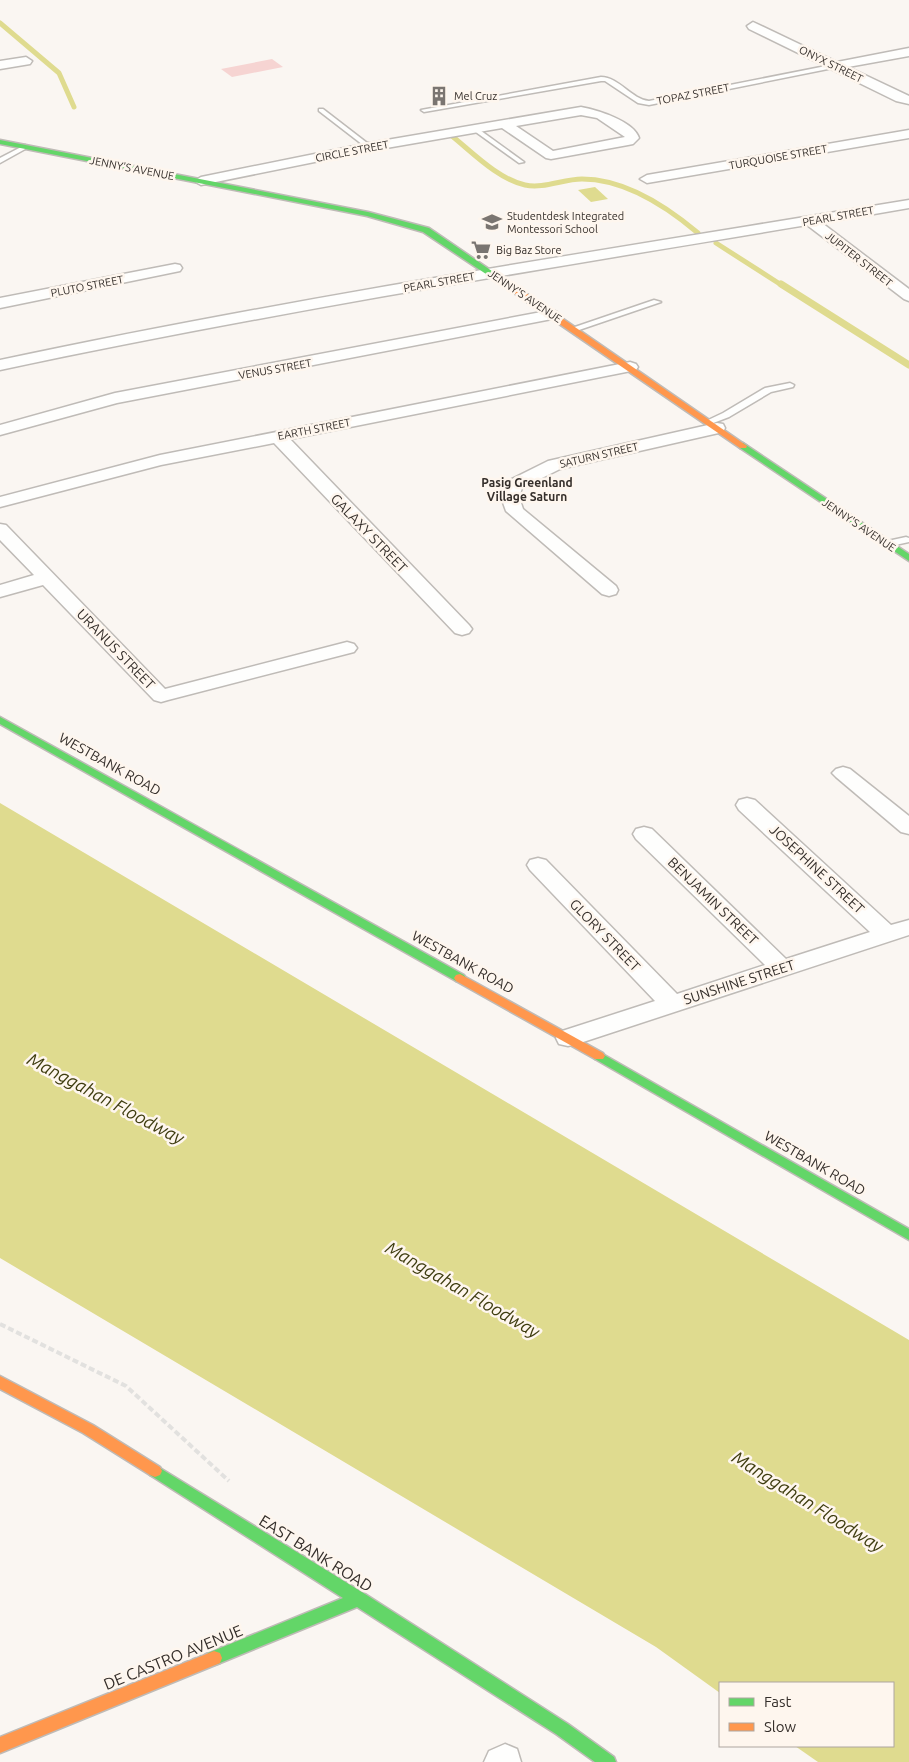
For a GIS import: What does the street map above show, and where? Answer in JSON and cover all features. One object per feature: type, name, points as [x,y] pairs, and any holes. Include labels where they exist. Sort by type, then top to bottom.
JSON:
[{"type":"street","name":"ONYX STREET","points":[[754,26],[901,98],[909,100]]},
{"type":"street","name":"TOPAZ STREET","points":[[836,66],[909,52]]},
{"type":"street","points":[[0,65],[26,61]]},
{"type":"street","name":"CIRCLE STREET","points":[[201,181],[369,147],[504,124],[581,111],[601,115],[631,134],[632,138],[628,141],[551,155],[504,124]]},
{"type":"street","name":"TURQUOISE STREET","points":[[647,180],[909,134]]},
{"type":"street","name":"JENNY'S AVENUE","points":[[0,142],[368,214],[426,230],[491,272],[552,316],[630,367],[909,558]]},
{"type":"street","name":"PEARL STREET","points":[[0,365],[110,340],[491,272],[909,204]]},
{"type":"street","name":"JUPITER STREET","points":[[810,220],[909,296]]},
{"type":"street","name":"PLUTO STREET","points":[[0,303],[175,268]]},
{"type":"street","name":"VENUS STREET","points":[[0,430],[115,398],[552,316]]},
{"type":"street","name":"EARTH STREET","points":[[0,502],[160,460],[630,367]]},
{"type":"street","name":"SATURN STREET","points":[[609,590],[515,511],[510,496],[514,485],[554,465],[713,425]]},
{"type":"street","name":"GALAXY STREET","points":[[277,436],[462,629]]},
{"type":"street","name":"URANUS STREET","points":[[0,529],[161,696],[347,648]]},
{"type":"street","points":[[0,591],[46,578]]},
{"type":"street","name":"WESTBANK ROAD","points":[[0,720],[568,1038],[909,1235]]},
{"type":"street","points":[[843,773],[909,827]]},
{"type":"street","name":"JOSEPHINE STREET","points":[[748,805],[898,930]]},
{"type":"street","name":"BENJAMIN STREET","points":[[644,834],[782,968]]},
{"type":"street","name":"GLORY STREET","points":[[538,866],[672,1004]]},
{"type":"street","name":"SUNSHINE STREET","points":[[568,1038],[898,930]]},
{"type":"street","name":"EAST BANK ROAD","points":[[0,1382],[88,1429],[359,1599],[562,1729],[608,1762]]},
{"type":"street","name":"DE CASTRO AVENUE","points":[[0,1745],[359,1599]]},
{"type":"lane","name":"TOPAZ STREET","points":[[424,110],[604,78],[640,102],[649,103],[836,66]]},
{"type":"lane","points":[[321,110],[369,147]]},
{"type":"lane","points":[[475,129],[521,162]]},
{"type":"lane","points":[[0,161],[24,147]]},
{"type":"lane","points":[[573,329],[657,302]]},
{"type":"lane","points":[[713,425],[768,390],[790,385]]},
{"type":"lane","points":[[886,544],[906,540]]},
{"type":"path","points":[[0,1324],[126,1386],[235,1486]]},
{"type":"shaded area","points":[[272,59],[283,67],[232,77],[221,69]]},
{"type":"water","points":[[595,187],[608,199],[591,202],[578,190]]},
{"type":"water","name":"Manggahan Floodway","points":[[0,803],[909,1340],[909,1762],[818,1762],[796,1747],[894,1747],[894,1682],[719,1682],[719,1692],[656,1647],[0,1258]]},
{"type":"waterway","points":[[0,23],[59,73],[74,107]]},
{"type":"waterway","points":[[452,136],[486,165],[515,182],[539,186],[582,179],[614,184],[629,189],[659,204],[698,233]]},
{"type":"waterway","points":[[716,243],[783,286]]},
{"type":"waterway","points":[[781,284],[909,365]]},
{"type":"traffic: fast","points":[[0,142],[368,214],[426,230],[501,280]]},
{"type":"traffic: fast","points":[[743,446],[909,558]]},
{"type":"traffic: fast","points":[[0,720],[460,978]]},
{"type":"traffic: fast","points":[[599,1056],[909,1235]]},
{"type":"traffic: fast","points":[[155,1471],[562,1729],[608,1762]]},
{"type":"traffic: fast","points":[[214,1658],[359,1599]]},
{"type":"traffic: slow","points":[[501,280],[743,446]]},
{"type":"traffic: slow","points":[[460,978],[599,1056]]},
{"type":"traffic: slow","points":[[0,1382],[88,1429],[155,1471]]},
{"type":"traffic: slow","points":[[0,1745],[214,1658]]},
{"type":"place","name":"Mel Cruz","points":[[439,96]]},
{"type":"place","name":"Studentdesk Integrated Montessori School","points":[[492,222]]},
{"type":"place","name":"Big Baz Store","points":[[481,250]]},
{"type":"district","name":"Pasig Greenland Village Saturn","points":[[527,489]]}]
